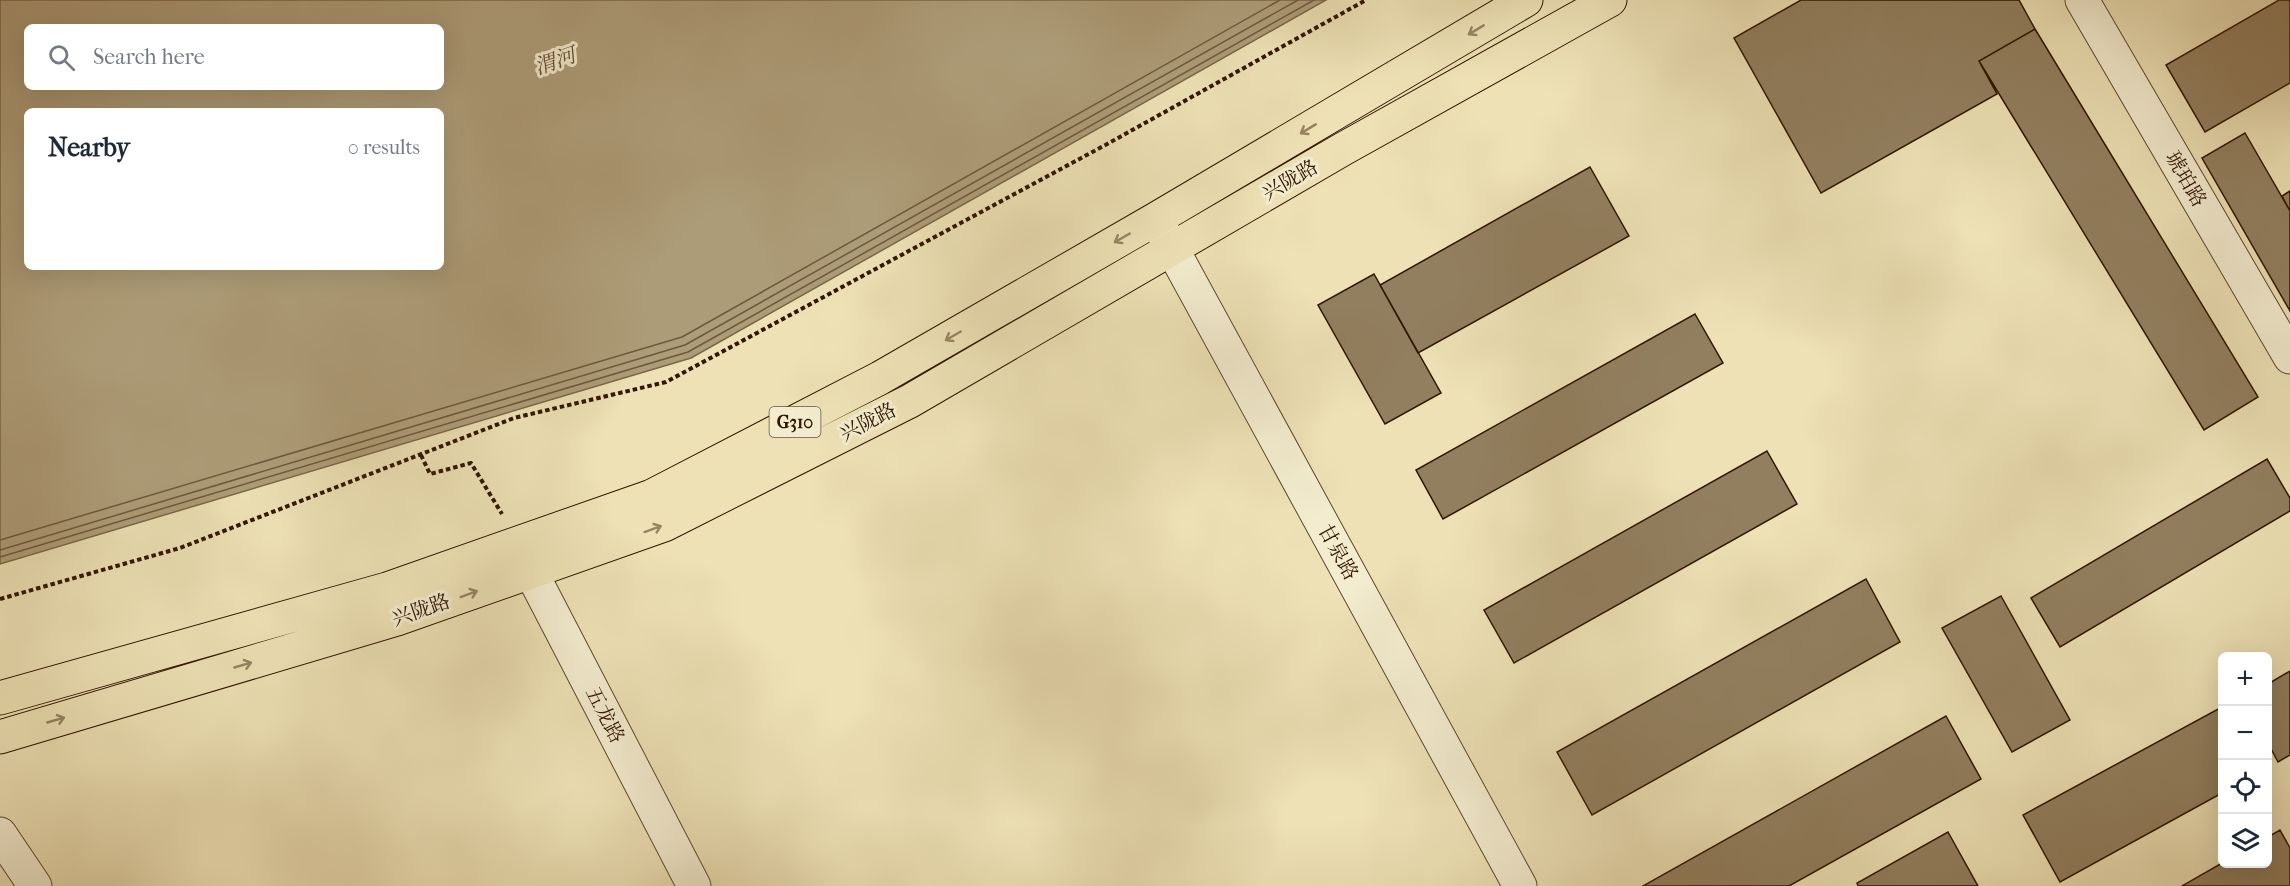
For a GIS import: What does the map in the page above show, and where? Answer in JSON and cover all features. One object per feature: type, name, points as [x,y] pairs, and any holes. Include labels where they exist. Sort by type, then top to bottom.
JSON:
[{"type":"highway","name":"兴陇路","points":[[0,736],[397,619],[652,496],[880,378],[1156,219],[1526,0]]},
{"type":"highway","name":"兴陇路","points":[[0,698],[387,589],[664,525],[899,407],[1343,149],[1611,0]]},
{"type":"street","name":"琥珀路","points":[[2082,0],[2290,357]]},
{"type":"street","name":"甘泉路","points":[[1156,219],[1520,886]]},
{"type":"street","name":"五龙路","points":[[525,557],[694,886]]},
{"type":"street","points":[[0,834],[35,886]]},
{"type":"path","points":[[0,598],[180,548],[514,418],[666,382],[1109,143],[1366,0]]},
{"type":"path","points":[[421,455],[430,474],[471,464],[525,557]]},
{"type":"water","name":"渭河","points":[[0,0],[1326,0],[691,358],[0,564]]},
{"type":"building","points":[[1801,0],[2019,0],[2035,29],[1979,61],[1997,94],[1821,193],[1734,38]]},
{"type":"building","points":[[2279,0],[2290,0],[2290,83],[2205,132],[2166,65]]},
{"type":"building","points":[[2035,29],[2258,397],[2204,430],[1979,61]]},
{"type":"building","points":[[2245,133],[2290,211],[2290,311],[2202,158]]},
{"type":"building","points":[[1590,167],[1629,236],[1418,353],[1380,285]]},
{"type":"building","points":[[2290,191],[2290,211],[2282,196]]},
{"type":"building","points":[[1374,274],[1441,393],[1385,424],[1318,305]]},
{"type":"building","points":[[1695,314],[1723,363],[1443,519],[1416,470]]},
{"type":"building","points":[[1767,451],[1797,504],[1514,663],[1484,610]]},
{"type":"building","points":[[2267,459],[2290,498],[2290,511],[2060,647],[2031,598]]},
{"type":"building","points":[[1866,579],[1900,642],[1592,815],[1557,752]]},
{"type":"building","points":[[2001,596],[2070,720],[2012,752],[1942,628]]},
{"type":"building","points":[[2290,671],[2290,755],[2278,762],[2272,751],[2272,682]]},
{"type":"building","points":[[2218,709],[2218,795],[2060,882],[2023,815]]},
{"type":"building","points":[[1946,716],[1981,779],[1789,886],[1643,886]]},
{"type":"building","points":[[2280,830],[2290,848],[2290,886],[2182,886],[2218,865],[2218,868],[2272,868],[2272,835]]},
{"type":"building","points":[[1948,832],[1978,886],[1858,886],[1857,883]]}]
